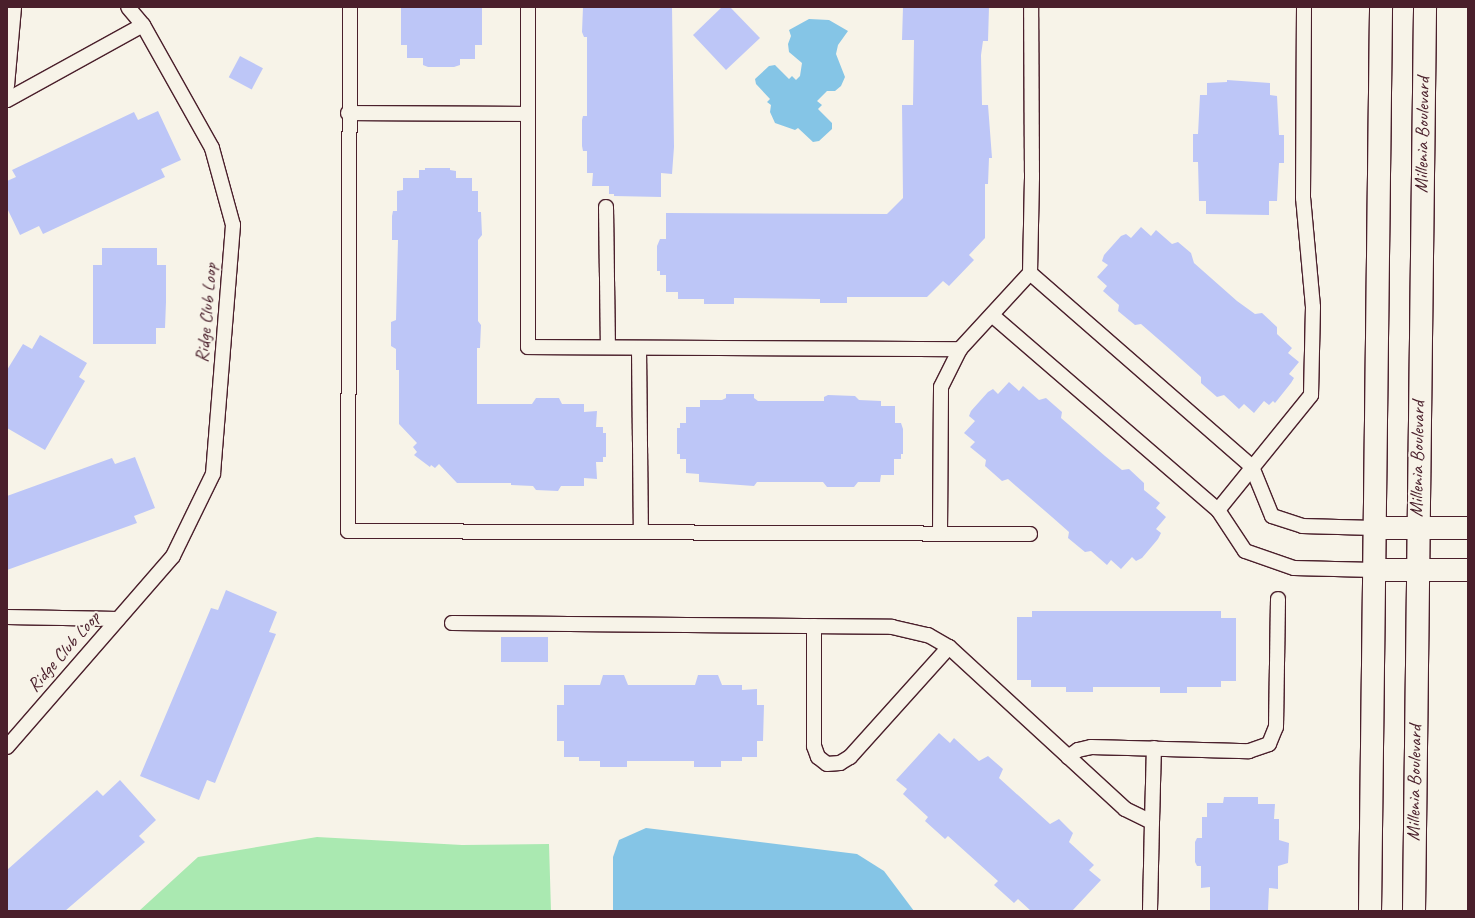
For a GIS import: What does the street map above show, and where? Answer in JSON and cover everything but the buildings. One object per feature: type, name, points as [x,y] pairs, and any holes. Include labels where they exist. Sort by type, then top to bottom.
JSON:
[{"type":"street","points":[[1370,911],[1382,7]]},
{"type":"street","name":"Millenia Boulevard","points":[[1414,911],[1417,528],[1425,7]]},
{"type":"street","points":[[1375,528],[1468,528]]},
{"type":"street","points":[[1374,570],[1468,570]]},
{"type":"lane","points":[[7,86],[14,7]]},
{"type":"lane","name":"Ridge Club Loop","points":[[7,747],[173,556],[212,474],[233,225],[212,148],[143,25],[128,7]]},
{"type":"lane","points":[[350,7],[348,113],[348,531],[1030,534]]},
{"type":"lane","points":[[528,7],[528,347],[960,349]]},
{"type":"lane","points":[[940,533],[941,387],[960,349],[993,316],[1030,273],[1032,178],[1031,7]]},
{"type":"lane","points":[[1218,510],[1311,395],[1313,307],[1303,198],[1304,7]]},
{"type":"lane","points":[[7,100],[143,25]]},
{"type":"lane","points":[[348,113],[528,114]]},
{"type":"lane","points":[[606,207],[608,347]]},
{"type":"lane","points":[[1030,273],[1252,467],[1272,516],[1302,526],[1375,528]]},
{"type":"lane","points":[[993,316],[1218,510],[1245,551],[1294,568],[1374,570]]},
{"type":"lane","points":[[639,348],[640,532]]},
{"type":"lane","points":[[1068,757],[1078,750],[1091,747],[1249,751],[1269,744],[1276,727],[1278,599]]},
{"type":"lane","name":"Ridge Club Loop","points":[[7,617],[118,619]]},
{"type":"lane","points":[[452,624],[906,628],[928,635],[949,647],[1125,809],[1152,822]]},
{"type":"lane","points":[[814,626],[814,746],[818,757],[827,764],[840,763],[850,757],[949,647]]},
{"type":"lane","points":[[1150,911],[1154,748]]},
{"type":"green space","points":[[317,837],[462,845],[549,844],[551,911],[139,911],[198,857]]},
{"type":"water","points":[[809,19],[829,20],[848,31],[838,45],[836,54],[845,77],[841,86],[835,91],[827,91],[817,101],[822,105],[818,109],[832,123],[832,129],[819,141],[813,142],[798,128],[795,130],[775,123],[770,112],[771,105],[767,102],[770,99],[756,84],[755,79],[769,66],[775,65],[789,79],[792,76],[796,80],[800,76],[802,63],[789,52],[788,44],[791,36],[789,30]]},
{"type":"water","points":[[646,828],[857,854],[884,871],[914,911],[613,911],[613,857],[619,840]]}]
